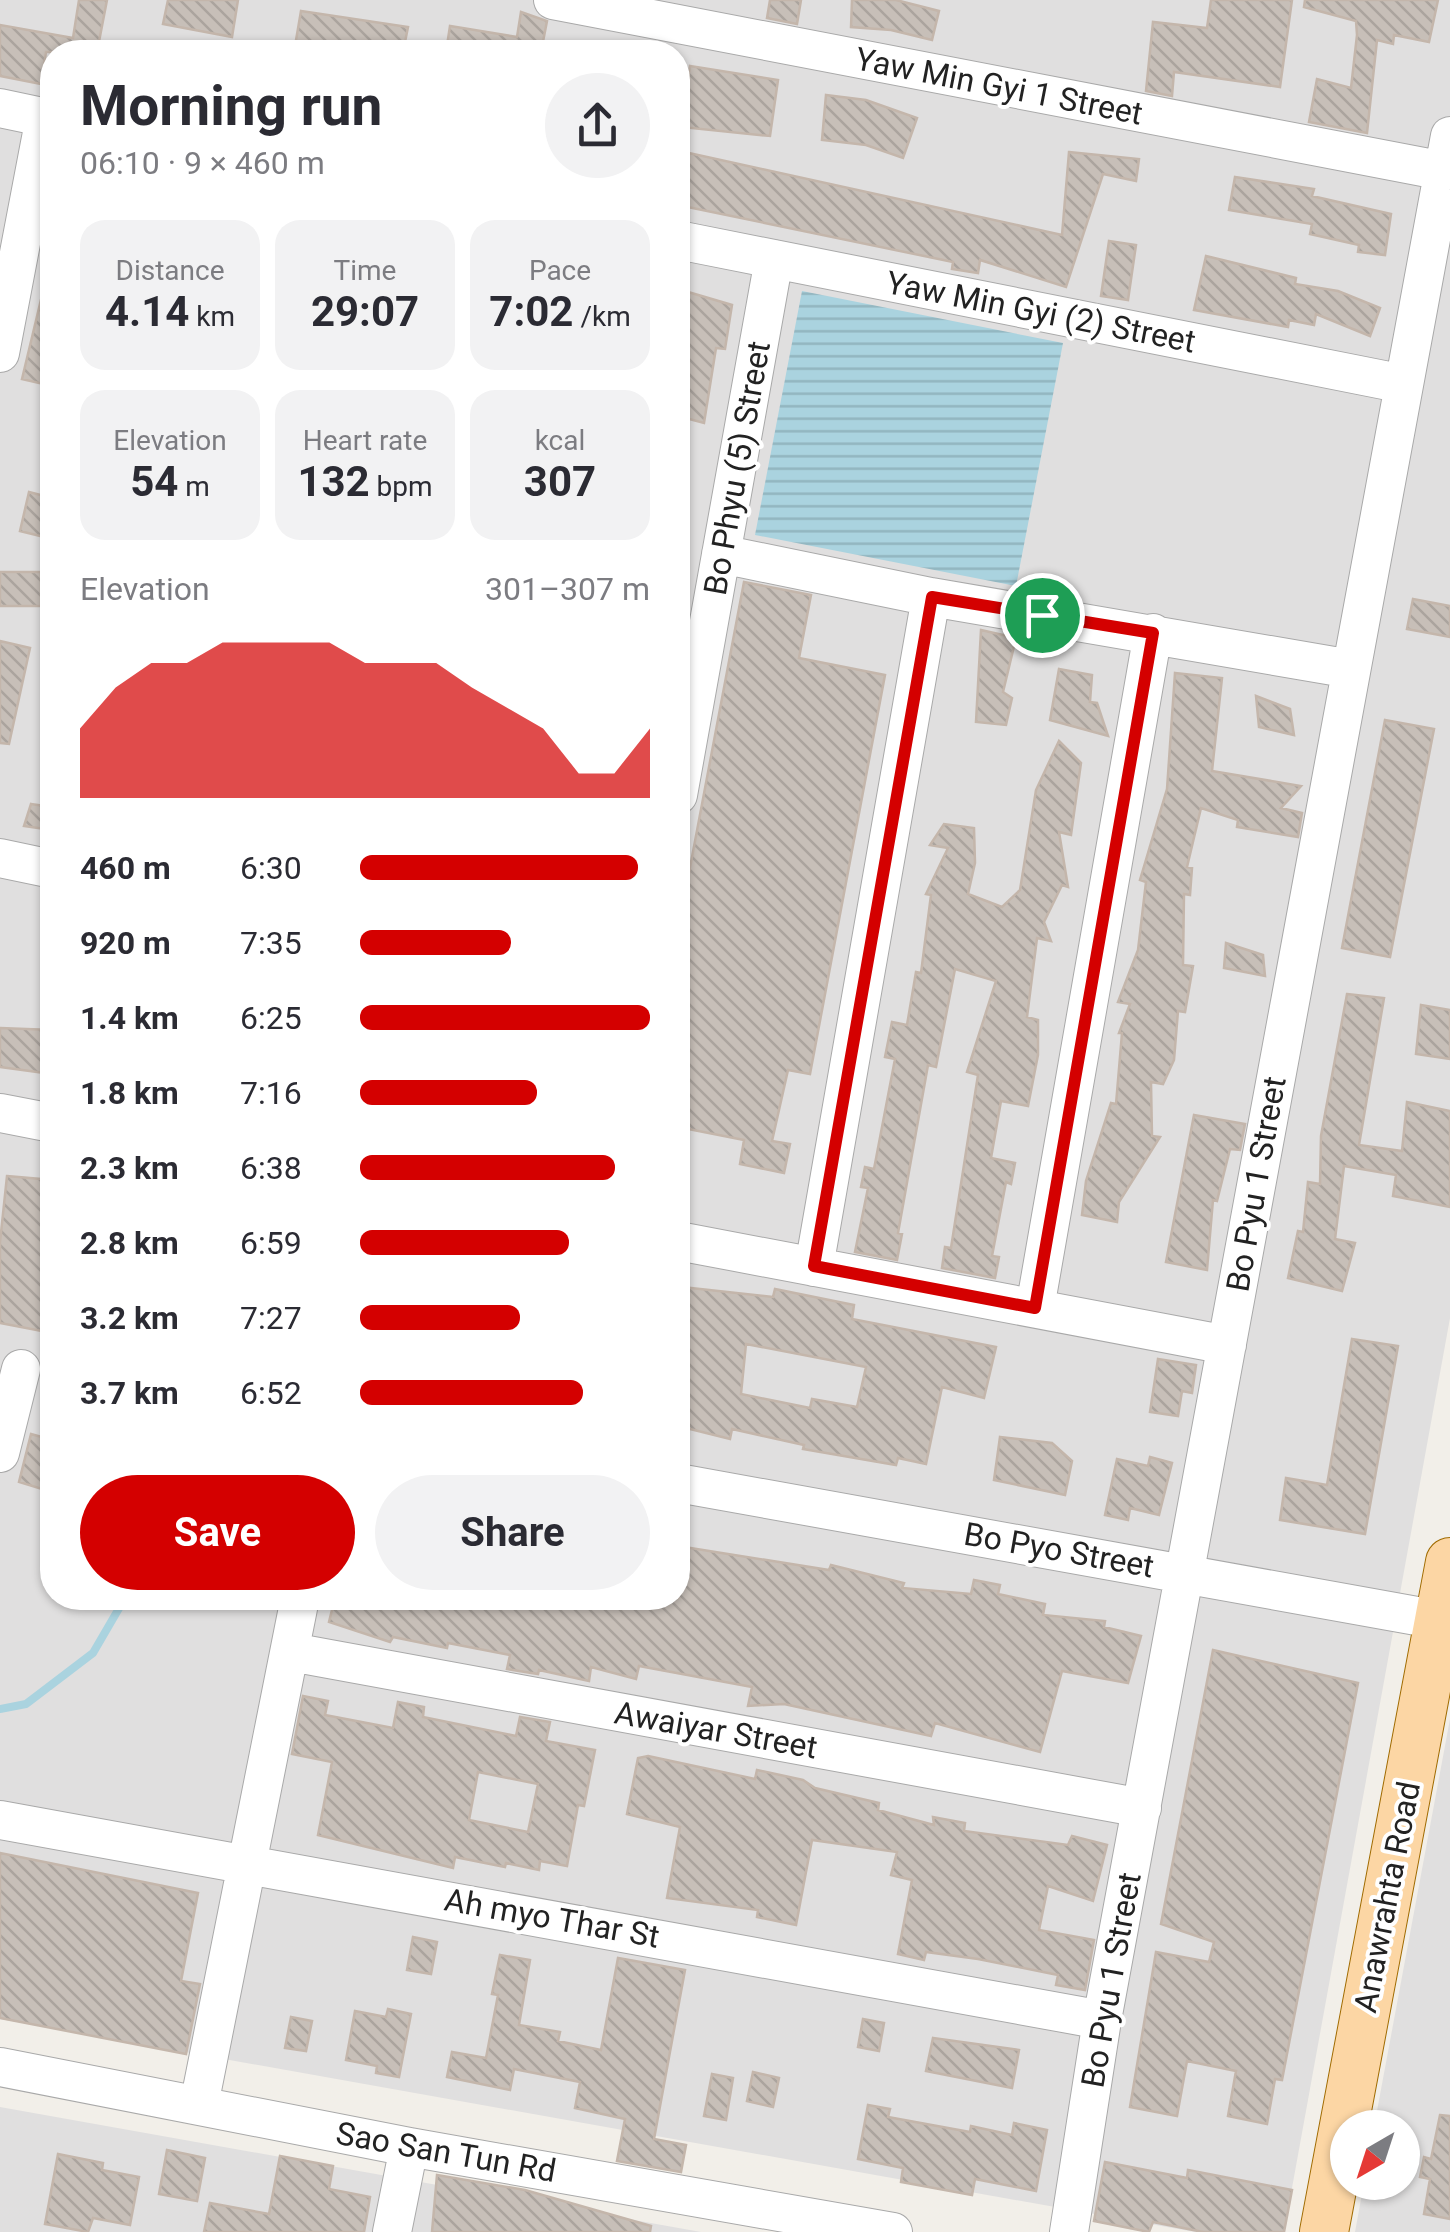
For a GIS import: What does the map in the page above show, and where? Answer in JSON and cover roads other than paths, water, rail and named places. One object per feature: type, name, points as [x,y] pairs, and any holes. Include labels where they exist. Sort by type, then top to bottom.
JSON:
[{"type":"main road","name":"Anawrahta Road","points":[[1324,2232],[1450,1562]]},
{"type":"street","name":"Yaw Min Gyi 1 Street","points":[[554,0],[679,26],[1447,154]]},
{"type":"street","points":[[0,108],[40,116]]},
{"type":"street","name":"Bo Pyu 1 Street","points":[[1068,2232],[1102,2020],[1447,154]]},
{"type":"street","points":[[0,352],[40,161]]},
{"type":"street","name":"Yaw Min Gyi (2) Street","points":[[690,242],[1404,384]]},
{"type":"street","name":"Bo Phyu (5) Street","points":[[690,728],[774,259]]},
{"type":"street","points":[[721,554],[932,597],[1352,669]]},
{"type":"street","points":[[814,1266],[932,597]]},
{"type":"street","points":[[1035,1308],[1153,633]]},
{"type":"street","points":[[0,858],[40,866]]},
{"type":"street","points":[[0,1113],[40,1121]]},
{"type":"street","points":[[690,1242],[1227,1344]]},
{"type":"street","points":[[0,1453],[24,1369]]},
{"type":"street","name":"Bo Pyo Street","points":[[690,1485],[1439,1620]]},
{"type":"street","points":[[199,2105],[298,1610]]},
{"type":"street","name":"Awaiyar Street","points":[[291,1652],[1142,1808]]},
{"type":"street","name":"Ah myo Thar St","points":[[0,1820],[1102,2020]]},
{"type":"street","name":"Sao San Tun Rd","points":[[0,2067],[409,2147],[893,2232]]},
{"type":"street","points":[[392,2232],[409,2147]]},
{"type":"water","points":[[802,291],[1063,343],[1016,586],[755,535]]},
{"type":"waterway","points":[[0,1709],[26,1704],[93,1653],[118,1610]]}]
